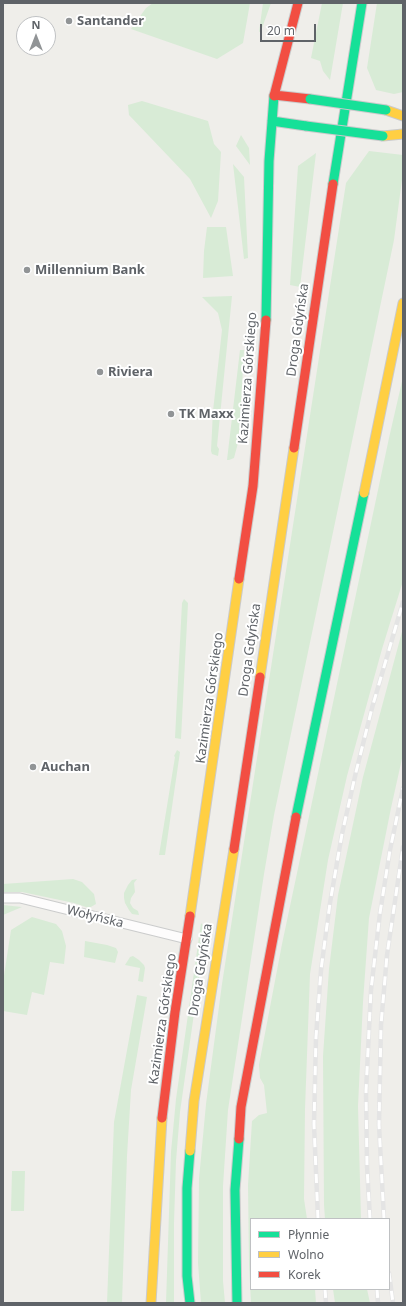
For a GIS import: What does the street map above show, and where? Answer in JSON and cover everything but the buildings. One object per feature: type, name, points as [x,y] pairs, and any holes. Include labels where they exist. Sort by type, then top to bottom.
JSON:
[{"type":"main road","name":"Kazimierza Górskiego","points":[[151,1303],[162,1118],[175,1012],[253,486],[266,314],[269,161],[274,95],[298,3]]},
{"type":"main road","name":"Droga Gdyńska","points":[[190,1303],[187,1276],[187,1188],[194,1101],[235,841],[336,163],[362,3]]},
{"type":"main road","points":[[274,95],[386,110],[403,116]]},
{"type":"main road","points":[[272,121],[383,136],[403,134]]},
{"type":"main road","points":[[237,1303],[235,1190],[241,1107],[287,863],[403,303]]},
{"type":"lane","name":"Wołyńska","points":[[3,898],[20,898],[187,939]]},
{"type":"green space","points":[[153,3],[250,3],[243,43],[217,59],[131,29],[146,8]]},
{"type":"green space","points":[[263,3],[271,3],[261,31],[259,32]]},
{"type":"green space","points":[[322,3],[343,3],[330,80],[323,71],[320,61],[311,58]]},
{"type":"green space","points":[[377,3],[403,3],[403,92],[394,94],[376,90],[367,68]]},
{"type":"green space","points":[[142,101],[208,121],[214,144],[221,152],[218,201],[211,218],[190,179],[129,115],[128,105]]},
{"type":"green space","points":[[241,135],[249,148],[250,165],[236,146]]},
{"type":"green space","points":[[369,151],[403,155],[403,172],[394,240],[274,815],[264,874],[228,1110],[223,1186],[223,1281],[225,1303],[201,1303],[198,1263],[199,1179],[206,1104],[222,984],[346,183]]},
{"type":"green space","points":[[316,153],[300,287],[290,285],[298,166]]},
{"type":"green space","points":[[233,164],[244,177],[248,258],[244,259]]},
{"type":"green space","points":[[207,227],[226,227],[233,276],[203,278]]},
{"type":"green space","points":[[232,296],[217,446],[219,449],[218,456],[212,454],[211,451],[213,411],[222,330],[218,313],[202,297]]},
{"type":"green space","points":[[240,350],[244,350],[239,439],[234,458],[227,460]]},
{"type":"green space","points":[[403,377],[403,581],[382,649],[347,776],[328,860],[310,974],[305,1109],[304,1199],[307,1218],[250,1218],[250,1284],[248,1185],[252,1121],[259,1115],[267,1113],[264,1085],[260,1078],[259,1065],[282,944]]},
{"type":"green space","points":[[184,599],[188,603],[181,739],[175,738],[182,603]]},
{"type":"green space","points":[[403,628],[403,754],[369,918],[363,1002],[358,1106],[361,1218],[325,1218],[323,1056],[329,969],[338,895],[363,777]]},
{"type":"green space","points":[[177,750],[180,752],[165,855],[159,855],[174,756]]},
{"type":"green space","points":[[73,879],[82,882],[94,894],[96,904],[89,908],[74,903],[22,892],[3,892],[3,884]]},
{"type":"green space","points":[[137,879],[134,883],[135,892],[130,903],[133,908],[138,911],[139,915],[132,914],[125,903],[124,898],[124,893],[128,885],[132,880]]},
{"type":"green space","points":[[3,905],[22,907],[3,915]]},
{"type":"green space","points":[[32,917],[56,924],[62,931],[66,946],[64,964],[50,962],[44,995],[32,992],[27,1015],[3,1011],[3,982],[11,930]]},
{"type":"green space","points":[[201,923],[206,929],[180,1112],[176,1161],[174,1303],[166,1303],[171,1152],[176,1099]]},
{"type":"green space","points":[[85,941],[116,948],[118,952],[115,963],[84,957]]},
{"type":"green space","points":[[133,956],[144,965],[143,982],[138,981],[140,968],[125,965],[130,957]]},
{"type":"green space","points":[[137,995],[147,997],[131,1090],[127,1156],[122,1303],[107,1303],[114,1122]]},
{"type":"green space","points":[[12,1171],[25,1171],[24,1211],[11,1211]]},
{"type":"green space","points":[[250,1290],[315,1290],[316,1303],[251,1303]]},
{"type":"green space","points":[[333,1290],[367,1290],[370,1303],[335,1303]]},
{"type":"railway","points":[[318,1218],[314,1124],[316,1037],[321,970],[330,903],[342,834],[356,772],[372,708],[403,602]]},
{"type":"railway","points":[[370,1218],[367,1166],[366,1091],[371,990],[380,913],[390,850],[403,788]]},
{"type":"railway","points":[[384,1218],[379,1125],[381,1025],[387,955],[403,847]]},
{"type":"railway","points":[[390,1280],[393,1303]]},
{"type":"railway","points":[[325,1290],[326,1303]]},
{"type":"railway","points":[[377,1290],[378,1303]]},
{"type":"traffic: fast","points":[[333,184],[362,3]]},
{"type":"traffic: fast","points":[[266,320],[269,161],[274,96]]},
{"type":"traffic: fast","points":[[310,99],[386,110]]},
{"type":"traffic: fast","points":[[272,121],[306,126]]},
{"type":"traffic: fast","points":[[306,126],[383,136]]},
{"type":"traffic: fast","points":[[296,817],[364,493]]},
{"type":"traffic: fast","points":[[237,1303],[235,1190],[239,1139]]},
{"type":"traffic: fast","points":[[190,1151],[187,1188],[187,1276],[190,1303]]},
{"type":"traffic: slow","points":[[386,110],[403,116]]},
{"type":"traffic: slow","points":[[383,136],[403,134]]},
{"type":"traffic: slow","points":[[364,493],[403,303]]},
{"type":"traffic: slow","points":[[260,677],[294,448]]},
{"type":"traffic: slow","points":[[190,916],[239,579]]},
{"type":"traffic: slow","points":[[190,1151],[194,1101],[234,849]]},
{"type":"traffic: slow","points":[[151,1303],[162,1118]]},
{"type":"traffic: jam","points":[[274,96],[298,3]]},
{"type":"traffic: jam","points":[[274,95],[310,99]]},
{"type":"traffic: jam","points":[[294,448],[333,184]]},
{"type":"traffic: jam","points":[[239,579],[253,486],[266,320]]},
{"type":"traffic: jam","points":[[234,849],[260,677]]},
{"type":"traffic: jam","points":[[239,1139],[241,1107],[296,817]]},
{"type":"traffic: jam","points":[[162,1118],[175,1012],[190,916]]},
{"type":"place","name":"Santander","points":[[69,21]]},
{"type":"place","name":"Millennium Bank","points":[[27,270]]},
{"type":"place","name":"Riviera","points":[[100,372]]},
{"type":"place","name":"TK Maxx","points":[[171,414]]},
{"type":"place","name":"Auchan","points":[[33,767]]}]
